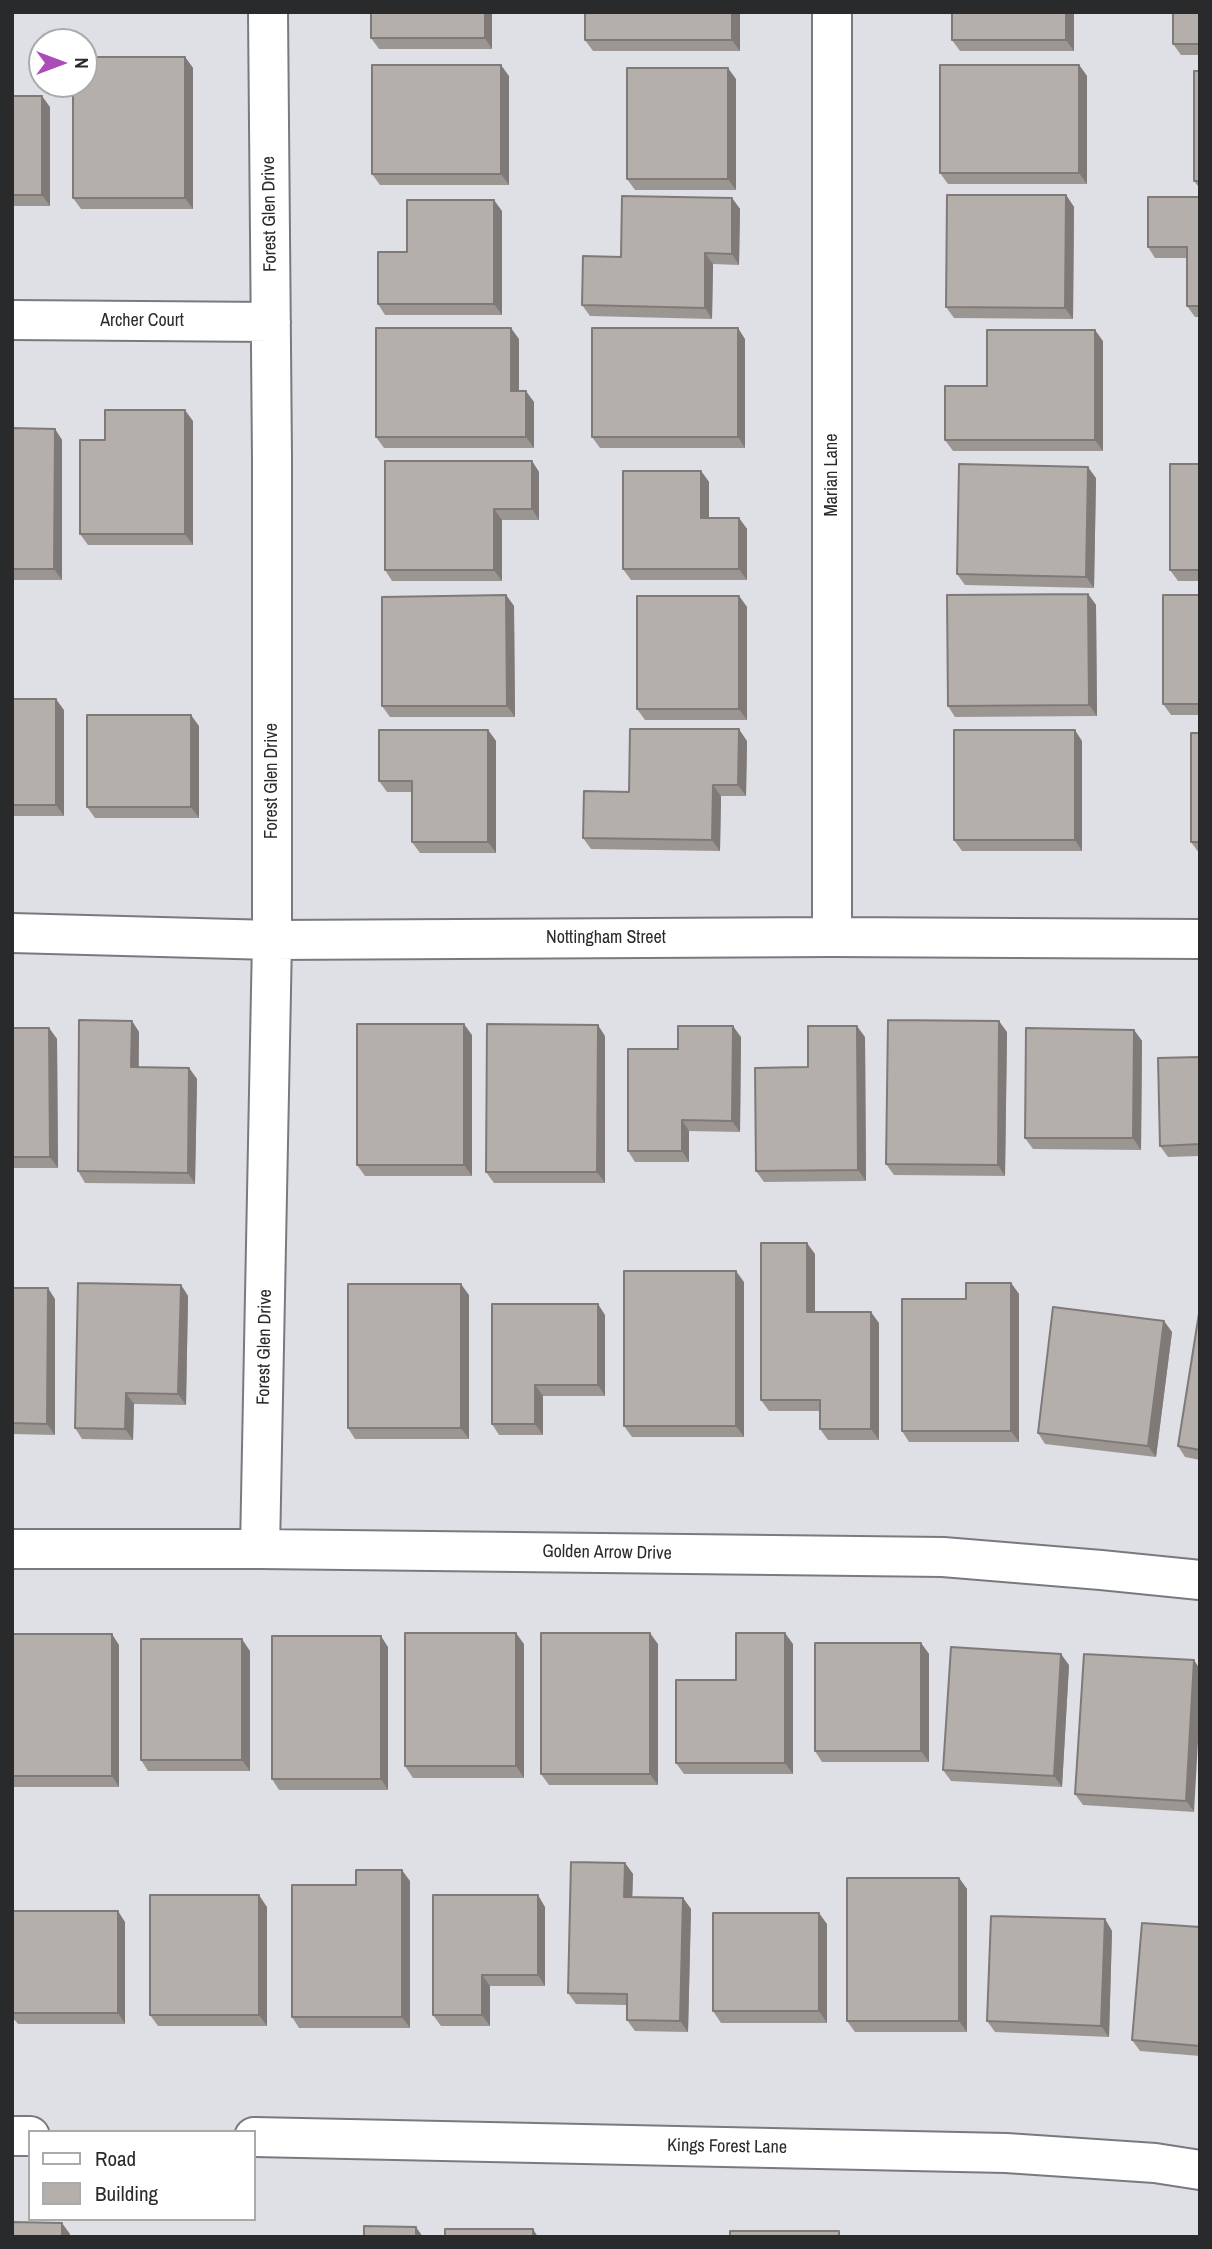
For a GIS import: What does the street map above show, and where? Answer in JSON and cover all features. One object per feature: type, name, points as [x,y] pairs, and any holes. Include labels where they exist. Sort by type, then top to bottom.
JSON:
[{"type":"street","name":"Forest Glen Drive","points":[[260,1549],[272,940],[268,12]]},
{"type":"street","name":"Marian Lane","points":[[832,12],[832,937]]},
{"type":"street","name":"Archer Court","points":[[12,320],[271,322]]},
{"type":"street","name":"Nottingham Street","points":[[12,933],[272,940],[832,937],[1200,939]]},
{"type":"street","name":"Golden Arrow Drive","points":[[12,1549],[260,1549],[943,1557],[1200,1580]]},
{"type":"street","name":"Kings Forest Lane","points":[[256,2137],[1006,2153],[1155,2162],[1200,2171]]},
{"type":"building","points":[[371,12],[485,12],[485,38],[371,38]]},
{"type":"building","points":[[585,12],[732,12],[732,40],[585,40]]},
{"type":"building","points":[[952,12],[1066,12],[1066,40],[952,40]]},
{"type":"building","points":[[1173,12],[1200,12],[1200,44],[1173,44]]},
{"type":"building","points":[[98,57],[185,57],[185,198],[73,198],[73,98],[98,98]]},
{"type":"building","points":[[372,65],[501,65],[501,174],[372,174]]},
{"type":"building","points":[[940,65],[1079,65],[1079,173],[940,173]]},
{"type":"building","points":[[627,68],[728,68],[728,179],[627,179]]},
{"type":"building","points":[[1194,71],[1200,71],[1200,181],[1194,181]]},
{"type":"building","points":[[12,96],[42,98],[42,195],[12,195]]},
{"type":"building","points":[[947,195],[1066,195],[1065,308],[946,307]]},
{"type":"building","points":[[622,196],[732,198],[732,254],[705,253],[705,308],[582,305],[583,256],[621,257]]},
{"type":"building","points":[[1148,197],[1200,197],[1200,306],[1187,306],[1187,247],[1148,247]]},
{"type":"building","points":[[407,200],[494,200],[494,304],[378,304],[378,252],[407,252]]},
{"type":"building","points":[[376,328],[511,328],[511,391],[526,391],[526,437],[376,437]]},
{"type":"building","points":[[592,328],[738,328],[738,437],[592,437]]},
{"type":"building","points":[[987,330],[1095,330],[1095,440],[945,440],[945,386],[987,386]]},
{"type":"building","points":[[105,410],[185,410],[185,534],[80,534],[80,440],[105,440]]},
{"type":"building","points":[[12,428],[55,429],[54,569],[12,569]]},
{"type":"building","points":[[385,461],[532,461],[532,509],[494,509],[494,570],[385,570]]},
{"type":"building","points":[[959,464],[1088,467],[1086,577],[957,574]]},
{"type":"building","points":[[1170,464],[1200,464],[1200,570],[1170,570]]},
{"type":"building","points":[[623,471],[701,471],[701,518],[739,518],[739,569],[623,569]]},
{"type":"building","points":[[1088,594],[1089,705],[948,706],[947,595]]},
{"type":"building","points":[[506,595],[507,706],[382,706],[382,597]]},
{"type":"building","points":[[1163,595],[1200,595],[1200,704],[1163,704]]},
{"type":"building","points":[[637,596],[739,596],[739,709],[637,709]]},
{"type":"building","points":[[12,699],[56,699],[56,805],[12,805]]},
{"type":"building","points":[[87,715],[191,715],[191,807],[87,807]]},
{"type":"building","points":[[630,729],[739,729],[738,785],[713,785],[712,840],[583,838],[584,791],[629,792]]},
{"type":"building","points":[[379,730],[488,730],[488,842],[412,842],[412,781],[379,781]]},
{"type":"building","points":[[954,730],[1075,730],[1075,840],[954,840]]},
{"type":"building","points":[[1191,733],[1200,733],[1200,842],[1191,842]]},
{"type":"building","points":[[79,1020],[132,1021],[131,1067],[189,1068],[188,1173],[78,1171]]},
{"type":"building","points":[[888,1020],[999,1021],[998,1165],[886,1164]]},
{"type":"building","points":[[357,1024],[464,1024],[464,1165],[357,1165]]},
{"type":"building","points":[[487,1024],[598,1025],[597,1172],[486,1172]]},
{"type":"building","points":[[678,1026],[733,1026],[732,1121],[682,1120],[682,1151],[628,1151],[628,1049],[678,1049]]},
{"type":"building","points":[[808,1026],[857,1026],[858,1170],[756,1171],[755,1068],[808,1067]]},
{"type":"building","points":[[12,1028],[49,1028],[50,1157],[12,1157]]},
{"type":"building","points":[[1026,1028],[1134,1030],[1133,1138],[1025,1138]]},
{"type":"building","points":[[1200,1057],[1200,1144],[1160,1146],[1158,1058]]},
{"type":"building","points":[[761,1243],[807,1243],[807,1312],[871,1312],[871,1429],[820,1429],[820,1400],[761,1400]]},
{"type":"building","points":[[624,1271],[736,1271],[736,1426],[624,1426]]},
{"type":"building","points":[[78,1283],[181,1285],[178,1394],[126,1393],[125,1429],[75,1428]]},
{"type":"building","points":[[966,1283],[1011,1283],[1011,1431],[902,1431],[902,1299],[966,1299]]},
{"type":"building","points":[[348,1284],[461,1284],[461,1428],[348,1428]]},
{"type":"building","points":[[12,1288],[48,1288],[47,1424],[12,1423]]},
{"type":"building","points":[[492,1304],[598,1304],[598,1385],[535,1385],[535,1424],[492,1424]]},
{"type":"building","points":[[1053,1307],[1164,1321],[1148,1446],[1038,1433]]},
{"type":"building","points":[[1200,1307],[1200,1450],[1178,1446]]},
{"type":"building","points":[[405,1633],[516,1633],[516,1766],[405,1766]]},
{"type":"building","points":[[541,1633],[650,1633],[650,1774],[541,1774]]},
{"type":"building","points":[[736,1633],[785,1633],[785,1763],[676,1763],[676,1680],[736,1680]]},
{"type":"building","points":[[12,1634],[112,1634],[112,1776],[12,1776]]},
{"type":"building","points":[[272,1636],[381,1636],[381,1779],[272,1779]]},
{"type":"building","points":[[141,1639],[242,1639],[242,1760],[141,1760]]},
{"type":"building","points":[[815,1643],[921,1643],[921,1751],[815,1751]]},
{"type":"building","points":[[951,1647],[1061,1654],[1054,1776],[943,1770]]},
{"type":"building","points":[[1084,1654],[1194,1660],[1186,1801],[1075,1794]]},
{"type":"building","points":[[571,1862],[625,1863],[624,1897],[683,1898],[680,2021],[627,2020],[627,1994],[568,1993]]},
{"type":"building","points":[[356,1870],[402,1870],[402,2017],[292,2017],[292,1885],[356,1885]]},
{"type":"building","points":[[847,1878],[959,1878],[959,2021],[847,2021]]},
{"type":"building","points":[[150,1895],[259,1895],[259,2015],[150,2015]]},
{"type":"building","points":[[433,1895],[538,1895],[538,1975],[482,1975],[482,2015],[433,2015]]},
{"type":"building","points":[[12,1911],[118,1911],[118,2013],[12,2013]]},
{"type":"building","points":[[713,1913],[819,1913],[819,2011],[713,2011]]},
{"type":"building","points":[[991,1916],[1105,1919],[1101,2026],[987,2021]]},
{"type":"building","points":[[1142,1923],[1200,1927],[1200,2046],[1132,2040]]},
{"type":"building","points":[[12,2222],[62,2223],[62,2237],[12,2237]]},
{"type":"building","points":[[364,2226],[416,2227],[416,2237],[364,2237]]},
{"type":"building","points":[[445,2229],[533,2229],[533,2237],[445,2237]]},
{"type":"building","points":[[730,2231],[839,2231],[839,2237],[730,2237]]}]
